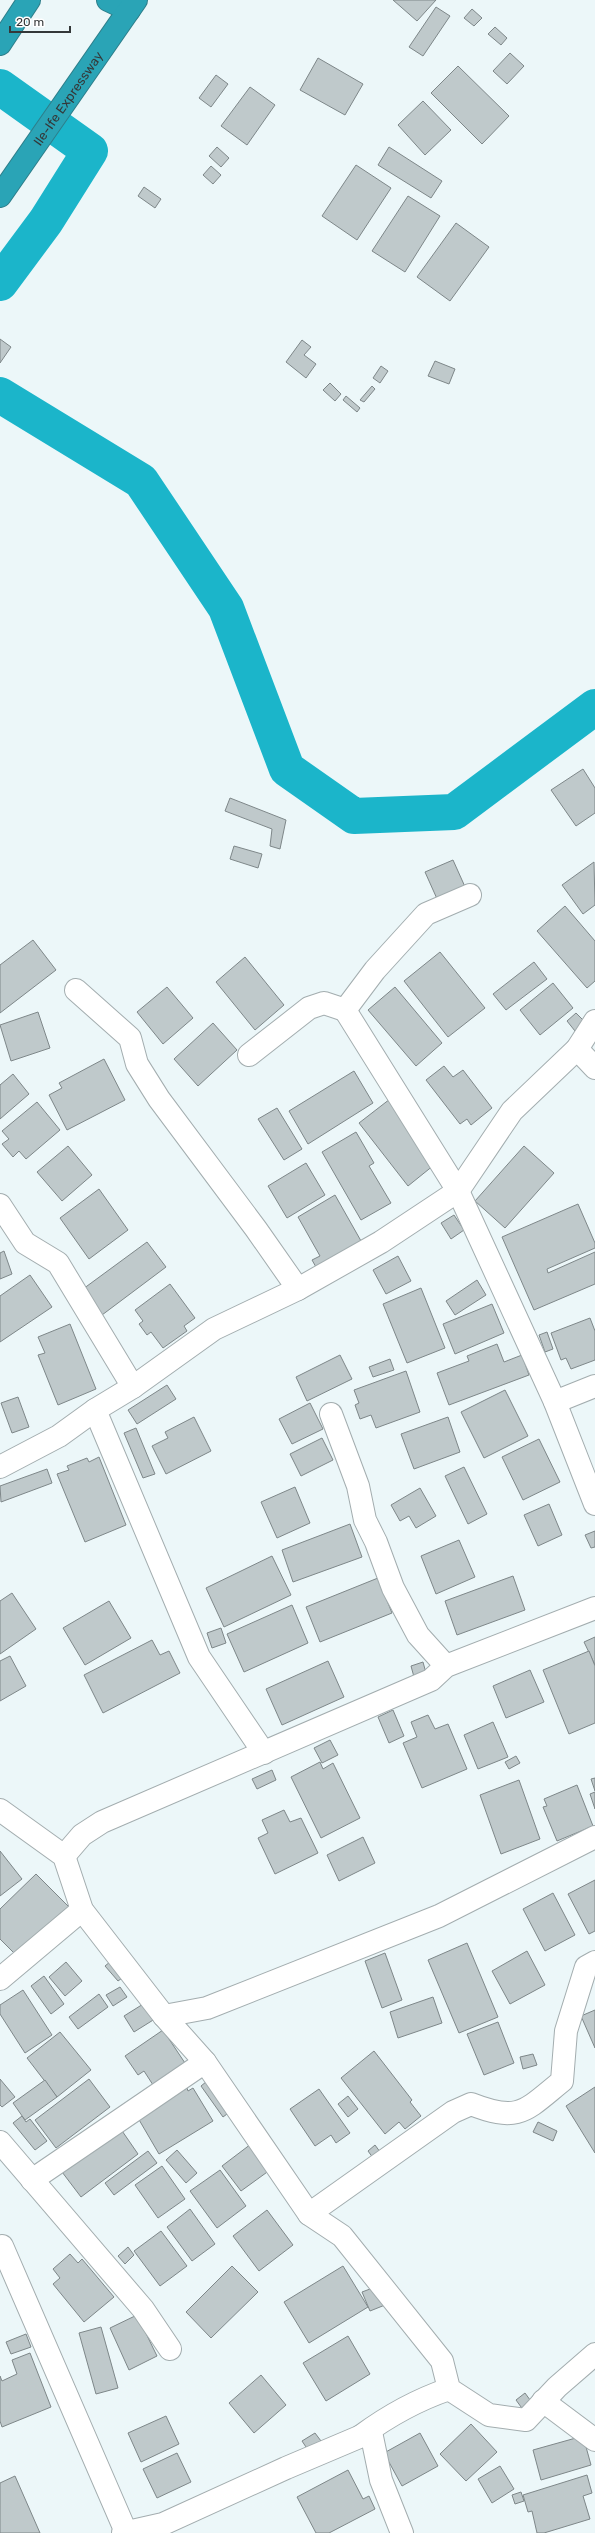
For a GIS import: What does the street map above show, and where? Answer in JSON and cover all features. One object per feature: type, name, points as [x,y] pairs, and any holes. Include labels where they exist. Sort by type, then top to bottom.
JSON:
[{"type":"highway","points":[[0,44],[29,0]]},
{"type":"highway","points":[[108,0],[132,5]]},
{"type":"highway","name":"Ile-Ife Expressway","points":[[0,196],[132,5]]},
{"type":"street","points":[[345,1010],[375,970],[426,914],[470,895]]},
{"type":"street","points":[[76,990],[130,1038],[137,1064],[158,1099],[256,1229],[298,1289]]},
{"type":"street","points":[[249,1055],[309,1008],[324,1003],[345,1010],[458,1191],[555,1402],[595,1504]]},
{"type":"street","points":[[0,1467],[59,1436],[95,1410],[133,1387],[214,1329],[298,1289],[381,1242],[458,1191],[512,1110],[577,1049],[595,1021]]},
{"type":"street","points":[[577,1049],[595,1068]]},
{"type":"street","points":[[0,1205],[25,1242],[58,1263],[133,1387]]},
{"type":"street","points":[[555,1402],[595,1386]]},
{"type":"street","points":[[95,1410],[199,1657],[264,1753]]},
{"type":"street","points":[[331,1414],[358,1486],[365,1520],[376,1542],[393,1588],[418,1635],[446,1666]]},
{"type":"street","points":[[64,1856],[82,1834],[102,1822],[431,1680],[446,1666],[595,1608]]},
{"type":"street","points":[[0,1810],[64,1856],[82,1910],[164,2016],[205,2062],[309,2214],[342,2236],[442,2361],[449,2389],[490,2415],[526,2420],[544,2401],[595,2354]]},
{"type":"street","points":[[164,2016],[207,2008],[439,1916],[595,1837]]},
{"type":"street","points":[[0,1979],[82,1910]]},
{"type":"street","points":[[309,2214],[454,2112],[471,2104],[496,2114],[526,2111],[562,2082],[566,2032],[586,1967],[595,1962]]},
{"type":"street","points":[[32,2180],[205,2062]]},
{"type":"street","points":[[0,2142],[143,2309],[170,2349]]},
{"type":"street","points":[[2,2246],[125,2532],[164,2524],[371,2432],[381,2480],[402,2533]]},
{"type":"street","points":[[361,2436],[376,2425],[421,2399],[449,2389]]},
{"type":"street","points":[[544,2401],[595,2440]]},
{"type":"building","points":[[393,0],[436,0],[417,21]]},
{"type":"building","points":[[436,7],[450,16],[423,56],[409,47]]},
{"type":"building","points":[[472,9],[482,18],[474,26],[464,18]]},
{"type":"building","points":[[495,27],[507,38],[501,45],[488,34]]},
{"type":"building","points":[[510,53],[524,66],[507,84],[493,71]]},
{"type":"building","points":[[318,58],[363,84],[345,115],[300,90]]},
{"type":"building","points":[[458,66],[509,116],[482,144],[431,93]]},
{"type":"building","points":[[216,75],[228,84],[211,107],[199,98]]},
{"type":"building","points":[[250,87],[275,105],[247,145],[221,126]]},
{"type":"building","points":[[423,101],[451,130],[425,155],[398,125]]},
{"type":"building","points":[[217,147],[229,158],[221,167],[209,156]]},
{"type":"building","points":[[389,147],[442,181],[431,198],[378,165]]},
{"type":"building","points":[[356,165],[391,188],[357,240],[322,216]]},
{"type":"building","points":[[211,166],[221,175],[213,184],[203,175]]},
{"type":"building","points":[[144,187],[161,199],[155,208],[138,196]]},
{"type":"building","points":[[408,196],[440,216],[405,272],[372,251]]},
{"type":"building","points":[[456,223],[489,247],[450,301],[417,277]]},
{"type":"building","points":[[0,339],[11,347],[0,363]]},
{"type":"building","points":[[302,340],[311,347],[304,355],[316,364],[306,378],[286,362]]},
{"type":"building","points":[[435,361],[455,369],[449,384],[428,376]]},
{"type":"building","points":[[381,366],[388,371],[380,383],[373,378]]},
{"type":"building","points":[[330,383],[341,394],[335,401],[323,390]]},
{"type":"building","points":[[372,386],[375,389],[364,402],[360,400]]},
{"type":"building","points":[[346,396],[360,408],[357,412],[343,400]]},
{"type":"building","points":[[583,769],[595,788],[595,813],[576,826],[551,790]]},
{"type":"building","points":[[230,798],[286,820],[280,849],[270,846],[272,829],[225,811]]},
{"type":"building","points":[[234,846],[262,854],[258,868],[230,859]]},
{"type":"building","points":[[453,860],[466,889],[438,901],[425,872]]},
{"type":"building","points":[[594,862],[595,905],[583,914],[562,885]]},
{"type":"building","points":[[565,906],[595,941],[595,981],[587,988],[537,931]]},
{"type":"building","points":[[33,940],[56,970],[0,1013],[0,965]]},
{"type":"building","points":[[440,952],[485,1008],[448,1037],[404,981]]},
{"type":"building","points":[[245,957],[284,1005],[255,1030],[216,982]]},
{"type":"building","points":[[534,962],[547,979],[506,1010],[493,994]]},
{"type":"building","points":[[553,983],[573,1008],[540,1035],[520,1010]]},
{"type":"building","points":[[167,987],[193,1018],[163,1044],[137,1012]]},
{"type":"building","points":[[395,987],[442,1043],[416,1066],[368,1010]]},
{"type":"building","points":[[38,1012],[50,1048],[11,1061],[0,1025]]},
{"type":"building","points":[[576,1013],[585,1022],[575,1031],[567,1021]]},
{"type":"building","points":[[213,1023],[237,1050],[198,1086],[174,1059]]},
{"type":"building","points":[[104,1059],[125,1100],[67,1130],[49,1095],[62,1088],[59,1083]]},
{"type":"building","points":[[444,1066],[453,1077],[463,1070],[492,1108],[471,1125],[467,1119],[460,1124],[426,1080]]},
{"type":"building","points":[[354,1071],[373,1103],[308,1144],[289,1111]]},
{"type":"building","points":[[13,1074],[29,1094],[0,1119],[0,1085]]},
{"type":"building","points":[[390,1099],[439,1161],[408,1186],[359,1123]]},
{"type":"building","points":[[37,1102],[60,1130],[26,1159],[19,1151],[13,1157],[2,1144],[9,1139],[2,1131]]},
{"type":"building","points":[[277,1108],[302,1149],[284,1160],[258,1119]]},
{"type":"building","points":[[356,1132],[374,1163],[369,1166],[391,1203],[361,1220],[322,1152]]},
{"type":"building","points":[[68,1146],[92,1175],[62,1201],[37,1172]]},
{"type":"building","points":[[524,1146],[554,1173],[505,1228],[475,1201]]},
{"type":"building","points":[[306,1163],[325,1195],[287,1218],[268,1186]]},
{"type":"building","points":[[99,1189],[128,1230],[89,1259],[60,1218]]},
{"type":"building","points":[[335,1195],[365,1248],[320,1274],[312,1260],[320,1256],[298,1217]]},
{"type":"building","points":[[578,1204],[595,1243],[595,1248],[547,1269],[548,1273],[595,1252],[595,1284],[534,1310],[502,1237]]},
{"type":"building","points":[[454,1215],[464,1230],[451,1239],[441,1223]]},
{"type":"building","points":[[147,1242],[166,1267],[102,1315],[83,1289]]},
{"type":"building","points":[[4,1251],[12,1274],[0,1279],[0,1253]]},
{"type":"building","points":[[398,1256],[411,1281],[386,1294],[373,1270]]},
{"type":"building","points":[[30,1275],[52,1307],[0,1342],[0,1296]]},
{"type":"building","points":[[477,1280],[486,1295],[455,1315],[446,1301]]},
{"type":"building","points":[[170,1284],[195,1318],[184,1326],[187,1331],[163,1348],[151,1332],[147,1335],[139,1324],[143,1321],[135,1310]]},
{"type":"building","points":[[421,1288],[445,1348],[407,1363],[383,1304]]},
{"type":"building","points":[[492,1304],[504,1333],[455,1354],[443,1324]]},
{"type":"building","points":[[590,1318],[595,1331],[595,1360],[571,1369],[566,1358],[561,1360],[551,1333]]},
{"type":"building","points":[[70,1324],[96,1389],[58,1405],[38,1355],[45,1353],[38,1337]]},
{"type":"building","points":[[547,1332],[553,1349],[545,1352],[539,1335]]},
{"type":"building","points":[[497,1344],[504,1362],[522,1355],[529,1375],[449,1405],[437,1373],[469,1361],[467,1356]]},
{"type":"building","points":[[340,1355],[352,1379],[307,1401],[296,1377]]},
{"type":"building","points":[[390,1359],[394,1370],[373,1377],[369,1367]]},
{"type":"building","points":[[406,1371],[420,1412],[376,1428],[371,1415],[360,1419],[355,1405],[359,1403],[354,1390]]},
{"type":"building","points":[[167,1385],[176,1399],[137,1424],[128,1410]]},
{"type":"building","points":[[505,1390],[528,1436],[484,1458],[461,1412]]},
{"type":"building","points":[[18,1397],[29,1427],[12,1433],[1,1403]]},
{"type":"building","points":[[310,1403],[323,1429],[292,1444],[279,1419]]},
{"type":"building","points":[[194,1417],[211,1451],[166,1474],[152,1446],[168,1438],[165,1432]]},
{"type":"building","points":[[448,1417],[460,1452],[414,1469],[401,1434]]},
{"type":"building","points":[[136,1428],[155,1474],[143,1478],[124,1433]]},
{"type":"building","points":[[322,1438],[333,1460],[301,1476],[290,1454]]},
{"type":"building","points":[[539,1439],[560,1482],[523,1500],[502,1457]]},
{"type":"building","points":[[99,1457],[126,1525],[85,1542],[57,1474],[69,1470],[67,1466],[87,1458],[89,1462]]},
{"type":"building","points":[[464,1467],[487,1514],[468,1524],[445,1476]]},
{"type":"building","points":[[47,1469],[52,1483],[1,1502],[0,1486]]},
{"type":"building","points":[[295,1487],[310,1523],[277,1538],[261,1502]]},
{"type":"building","points":[[420,1488],[436,1516],[416,1528],[409,1516],[400,1521],[391,1505]]},
{"type":"building","points":[[549,1504],[562,1535],[538,1546],[524,1515]]},
{"type":"building","points":[[350,1524],[362,1557],[293,1582],[282,1550]]},
{"type":"building","points":[[595,1531],[595,1547],[591,1548],[585,1535]]},
{"type":"building","points":[[459,1540],[475,1577],[436,1594],[421,1556]]},
{"type":"building","points":[[272,1556],[291,1595],[224,1627],[206,1588]]},
{"type":"building","points":[[513,1576],[525,1610],[457,1635],[445,1601]]},
{"type":"building","points":[[378,1578],[392,1613],[320,1642],[306,1607]]},
{"type":"building","points":[[12,1593],[36,1629],[0,1654],[0,1601]]},
{"type":"building","points":[[109,1601],[131,1638],[85,1665],[63,1628]]},
{"type":"building","points":[[292,1605],[308,1643],[244,1672],[227,1634]]},
{"type":"building","points":[[221,1628],[226,1643],[212,1648],[207,1633]]},
{"type":"building","points":[[595,1637],[595,1665],[584,1642]]},
{"type":"building","points":[[152,1640],[160,1655],[169,1651],[180,1673],[103,1713],[84,1675]]},
{"type":"building","points":[[589,1651],[595,1666],[595,1723],[569,1734],[543,1670]]},
{"type":"building","points":[[10,1656],[26,1686],[0,1701],[0,1661]]},
{"type":"building","points":[[328,1661],[344,1697],[282,1725],[266,1689]]},
{"type":"building","points":[[423,1662],[426,1673],[414,1677],[411,1666]]},
{"type":"building","points":[[530,1670],[544,1702],[506,1718],[493,1686]]},
{"type":"building","points":[[393,1710],[404,1736],[389,1743],[378,1717]]},
{"type":"building","points":[[428,1715],[435,1729],[448,1724],[467,1769],[422,1788],[403,1743],[417,1737],[411,1722]]},
{"type":"building","points":[[493,1722],[508,1757],[478,1769],[464,1735]]},
{"type":"building","points":[[330,1740],[338,1755],[322,1763],[314,1748]]},
{"type":"building","points":[[516,1756],[520,1763],[509,1769],[505,1762]]},
{"type":"building","points":[[320,1762],[323,1769],[333,1763],[360,1818],[321,1838],[291,1777]]},
{"type":"building","points":[[272,1770],[276,1780],[257,1789],[252,1779]]},
{"type":"building","points":[[595,1778],[595,1791],[591,1779]]},
{"type":"building","points":[[519,1780],[540,1839],[501,1854],[480,1795]]},
{"type":"building","points":[[577,1785],[593,1826],[557,1841],[543,1807],[547,1806],[544,1799]]},
{"type":"building","points":[[595,1792],[595,1809],[590,1794]]},
{"type":"building","points":[[284,1810],[290,1822],[301,1818],[318,1853],[275,1874],[258,1838],[268,1833],[262,1820]]},
{"type":"building","points":[[363,1837],[375,1863],[339,1881],[327,1855]]},
{"type":"building","points":[[0,1851],[22,1879],[0,1896]]},
{"type":"building","points":[[36,1874],[69,1907],[18,1957],[0,1939],[0,1909]]},
{"type":"building","points":[[595,1880],[595,1931],[589,1934],[568,1894]]},
{"type":"building","points":[[553,1893],[575,1935],[545,1951],[523,1909]]},
{"type":"building","points":[[467,1943],[498,2017],[459,2033],[428,1960]]},
{"type":"building","points":[[527,1951],[545,1985],[510,2004],[492,1971]]},
{"type":"building","points":[[385,1953],[402,2000],[382,2008],[365,1961]]},
{"type":"building","points":[[116,1957],[129,1973],[118,1981],[105,1966]]},
{"type":"building","points":[[66,1962],[82,1981],[65,1996],[49,1977]]},
{"type":"building","points":[[44,1976],[64,2004],[51,2014],[31,1986]]},
{"type":"building","points":[[120,1987],[127,1997],[113,2006],[106,1995]]},
{"type":"building","points":[[23,1990],[52,2035],[25,2053],[0,2014],[0,2005]]},
{"type":"building","points":[[99,1994],[108,2007],[78,2029],[69,2017]]},
{"type":"building","points":[[433,1997],[442,2023],[398,2038],[390,2012]]},
{"type":"building","points":[[148,2001],[158,2017],[134,2032],[124,2016]]},
{"type":"building","points":[[595,2010],[595,2048],[581,2016]]},
{"type":"building","points":[[498,2022],[514,2063],[484,2075],[467,2034]]},
{"type":"building","points":[[163,2030],[187,2066],[155,2088],[144,2071],[138,2075],[125,2056]]},
{"type":"building","points":[[60,2032],[91,2070],[57,2097],[27,2058]]},
{"type":"building","points":[[374,2051],[412,2100],[410,2102],[421,2116],[405,2129],[399,2122],[385,2134],[341,2078]]},
{"type":"building","points":[[533,2054],[537,2065],[523,2069],[520,2057]]},
{"type":"building","points":[[212,2077],[235,2108],[223,2117],[201,2086]]},
{"type":"building","points":[[0,2079],[15,2097],[2,2107],[0,2105]]},
{"type":"building","points":[[89,2079],[110,2107],[56,2148],[35,2120]]},
{"type":"building","points":[[45,2080],[57,2097],[25,2120],[13,2103]]},
{"type":"building","points":[[595,2087],[595,2153],[566,2106]]},
{"type":"building","points":[[187,2088],[188,2091],[193,2088],[213,2121],[159,2154],[138,2118]]},
{"type":"building","points":[[319,2089],[350,2133],[336,2143],[331,2135],[315,2146],[290,2109]]},
{"type":"building","points":[[348,2096],[358,2109],[348,2117],[338,2104]]},
{"type":"building","points":[[22,2116],[26,2122],[30,2119],[47,2141],[35,2150],[13,2123]]},
{"type":"building","points":[[538,2122],[557,2131],[553,2141],[533,2132]]},
{"type":"building","points":[[118,2125],[138,2154],[81,2197],[59,2168]]},
{"type":"building","points":[[251,2144],[270,2170],[241,2191],[222,2166]]},
{"type":"building","points":[[375,2145],[383,2156],[376,2162],[368,2151]]},
{"type":"building","points":[[177,2150],[197,2173],[186,2183],[166,2160]]},
{"type":"building","points":[[148,2151],[157,2163],[114,2195],[105,2183]]},
{"type":"building","points":[[162,2166],[185,2199],[158,2218],[135,2185]]},
{"type":"building","points":[[220,2170],[246,2206],[217,2228],[190,2191]]},
{"type":"building","points":[[190,2209],[215,2244],[192,2261],[167,2227]]},
{"type":"building","points":[[267,2210],[293,2245],[259,2271],[233,2236]]},
{"type":"building","points":[[161,2231],[187,2266],[160,2286],[134,2251]]},
{"type":"building","points":[[128,2247],[134,2255],[125,2264],[118,2256]]},
{"type":"building","points":[[70,2254],[78,2263],[82,2259],[114,2297],[84,2322],[53,2284],[60,2278],[53,2269]]},
{"type":"building","points":[[232,2266],[258,2292],[211,2338],[186,2312]]},
{"type":"building","points":[[343,2266],[368,2307],[309,2343],[284,2302]]},
{"type":"building","points":[[378,2286],[385,2305],[370,2311],[362,2292]]},
{"type":"building","points":[[137,2315],[157,2356],[129,2370],[110,2328]]},
{"type":"building","points":[[101,2327],[118,2388],[96,2394],[79,2333]]},
{"type":"building","points":[[26,2334],[31,2347],[11,2354],[6,2342]]},
{"type":"building","points":[[348,2336],[370,2374],[326,2401],[303,2363]]},
{"type":"building","points":[[30,2353],[51,2407],[2,2427],[0,2421],[0,2376],[2,2381],[17,2374],[12,2360]]},
{"type":"building","points":[[261,2375],[286,2405],[254,2433],[229,2403]]},
{"type":"building","points":[[525,2393],[533,2404],[524,2411],[516,2400]]},
{"type":"building","points":[[166,2416],[179,2444],[141,2462],[128,2433]]},
{"type":"building","points":[[471,2424],[497,2452],[466,2481],[440,2454]]},
{"type":"building","points":[[315,2433],[321,2441],[308,2450],[302,2441]]},
{"type":"building","points":[[420,2433],[438,2466],[402,2486],[384,2453]]},
{"type":"building","points":[[583,2436],[591,2465],[541,2480],[533,2450]]},
{"type":"building","points":[[177,2453],[191,2482],[157,2498],[143,2469]]},
{"type":"building","points":[[500,2466],[514,2489],[492,2503],[478,2479]]},
{"type":"building","points":[[348,2470],[363,2499],[369,2496],[375,2509],[329,2533],[316,2533],[297,2497]]},
{"type":"building","points":[[587,2475],[592,2493],[583,2496],[590,2519],[544,2533],[537,2533],[532,2511],[528,2512],[523,2495]]},
{"type":"building","points":[[15,2476],[40,2533],[0,2533],[0,2483]]},
{"type":"building","points":[[521,2492],[524,2501],[515,2504],[512,2495]]},
{"type":"waterway","points":[[0,87],[90,151],[46,221],[0,283]]},
{"type":"waterway","points":[[0,395],[141,481],[226,608],[287,769],[354,816],[454,812],[595,707]]}]
